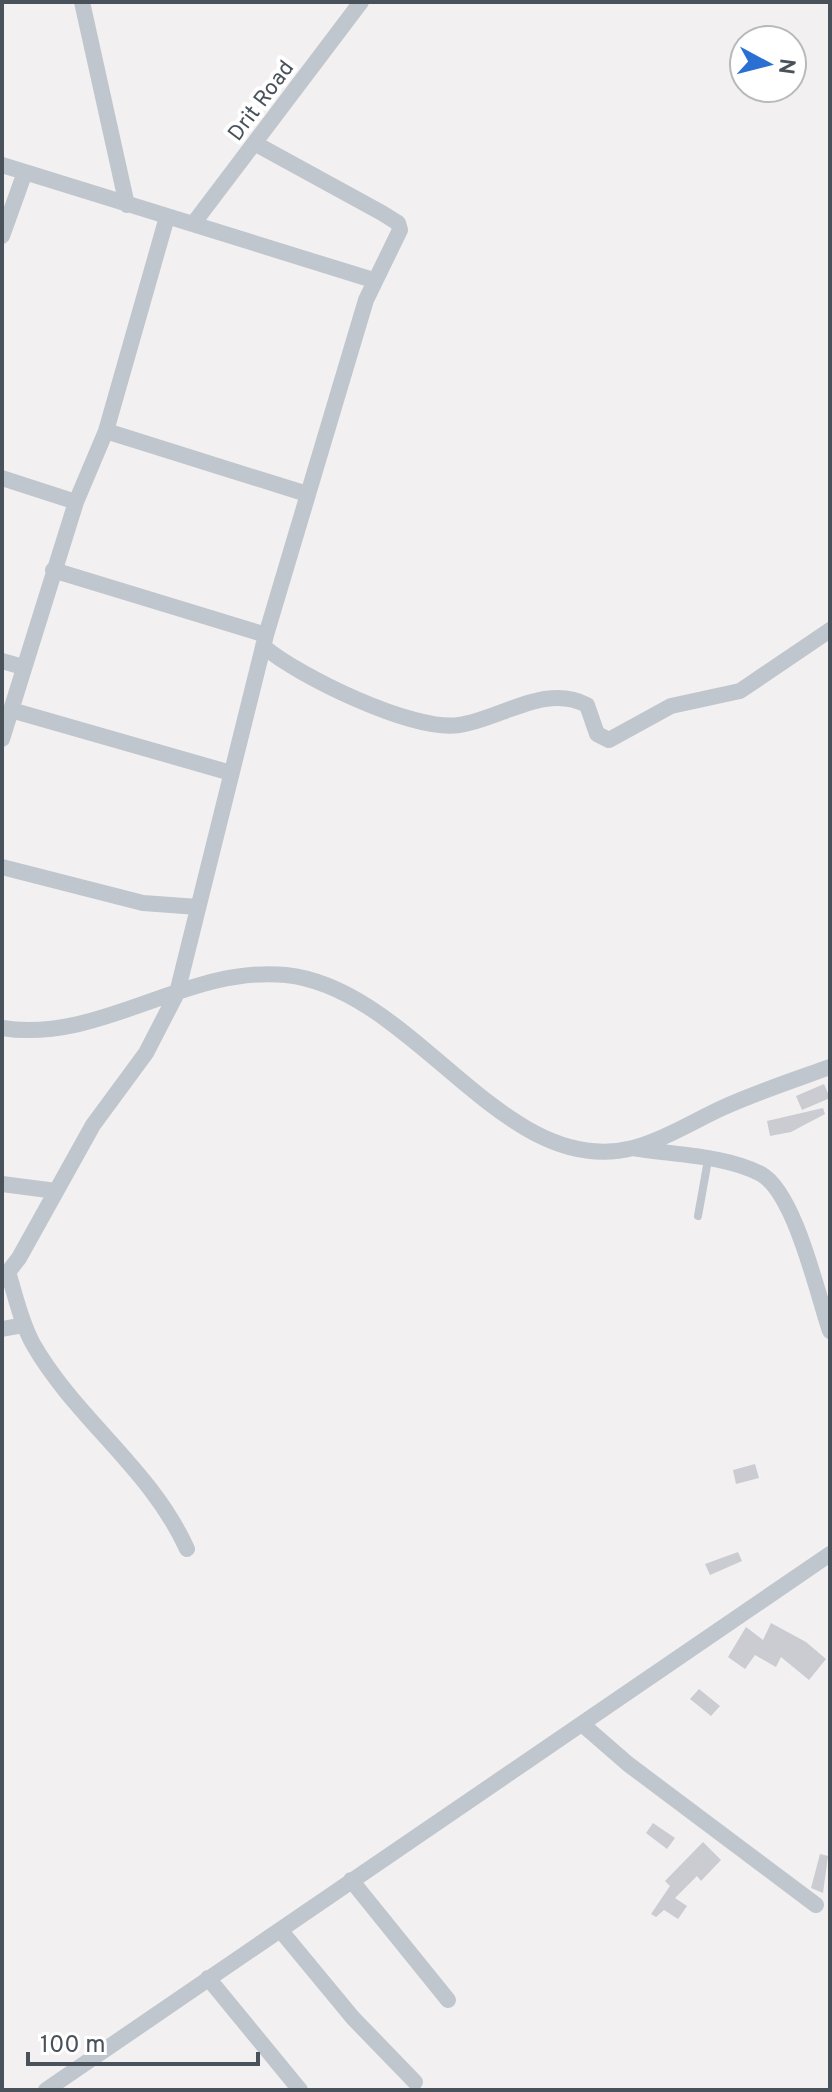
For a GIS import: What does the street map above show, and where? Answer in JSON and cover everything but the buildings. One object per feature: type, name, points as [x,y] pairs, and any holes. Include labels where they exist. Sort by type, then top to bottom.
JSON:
[{"type":"street","points":[[82,2],[127,205]]},
{"type":"street","name":"Drit Road","points":[[193,224],[361,2]]},
{"type":"street","points":[[187,1549],[163,1504],[62,1386],[24,1325],[6,1277],[93,1125],[146,1053],[177,993],[264,640],[373,280],[400,230],[398,223],[256,144]]},
{"type":"street","points":[[2,165],[373,280]]},
{"type":"street","points":[[2,236],[25,172]]},
{"type":"street","points":[[2,739],[53,570],[76,502],[106,431],[167,217]]},
{"type":"street","points":[[106,431],[307,494]]},
{"type":"street","points":[[2,478],[76,502]]},
{"type":"street","points":[[53,570],[264,640],[289,666],[327,686],[388,711],[446,726],[464,724],[524,704],[572,697],[587,705],[597,734],[609,740],[671,706],[740,691],[830,630]]},
{"type":"street","points":[[2,661],[23,667]]},
{"type":"street","points":[[11,710],[231,773]]},
{"type":"street","points":[[2,867],[143,903],[198,907]]},
{"type":"street","points":[[2,1028],[26,1031],[68,1027],[224,979],[291,976],[326,985],[365,1002],[539,1138],[580,1148],[633,1148],[708,1160],[761,1174],[780,1191],[830,1331]]},
{"type":"street","points":[[633,1148],[737,1101],[830,1067]]},
{"type":"street","points":[[2,1184],[56,1191]]},
{"type":"street","points":[[2,1329],[24,1325]]},
{"type":"street","points":[[46,2090],[830,1554]]},
{"type":"street","points":[[582,1724],[628,1764],[816,1905]]},
{"type":"street","points":[[351,1880],[448,2000]]},
{"type":"street","points":[[281,1931],[353,2018],[415,2082]]},
{"type":"street","points":[[208,1978],[300,2090]]},
{"type":"lane","points":[[698,1216],[708,1160]]}]
